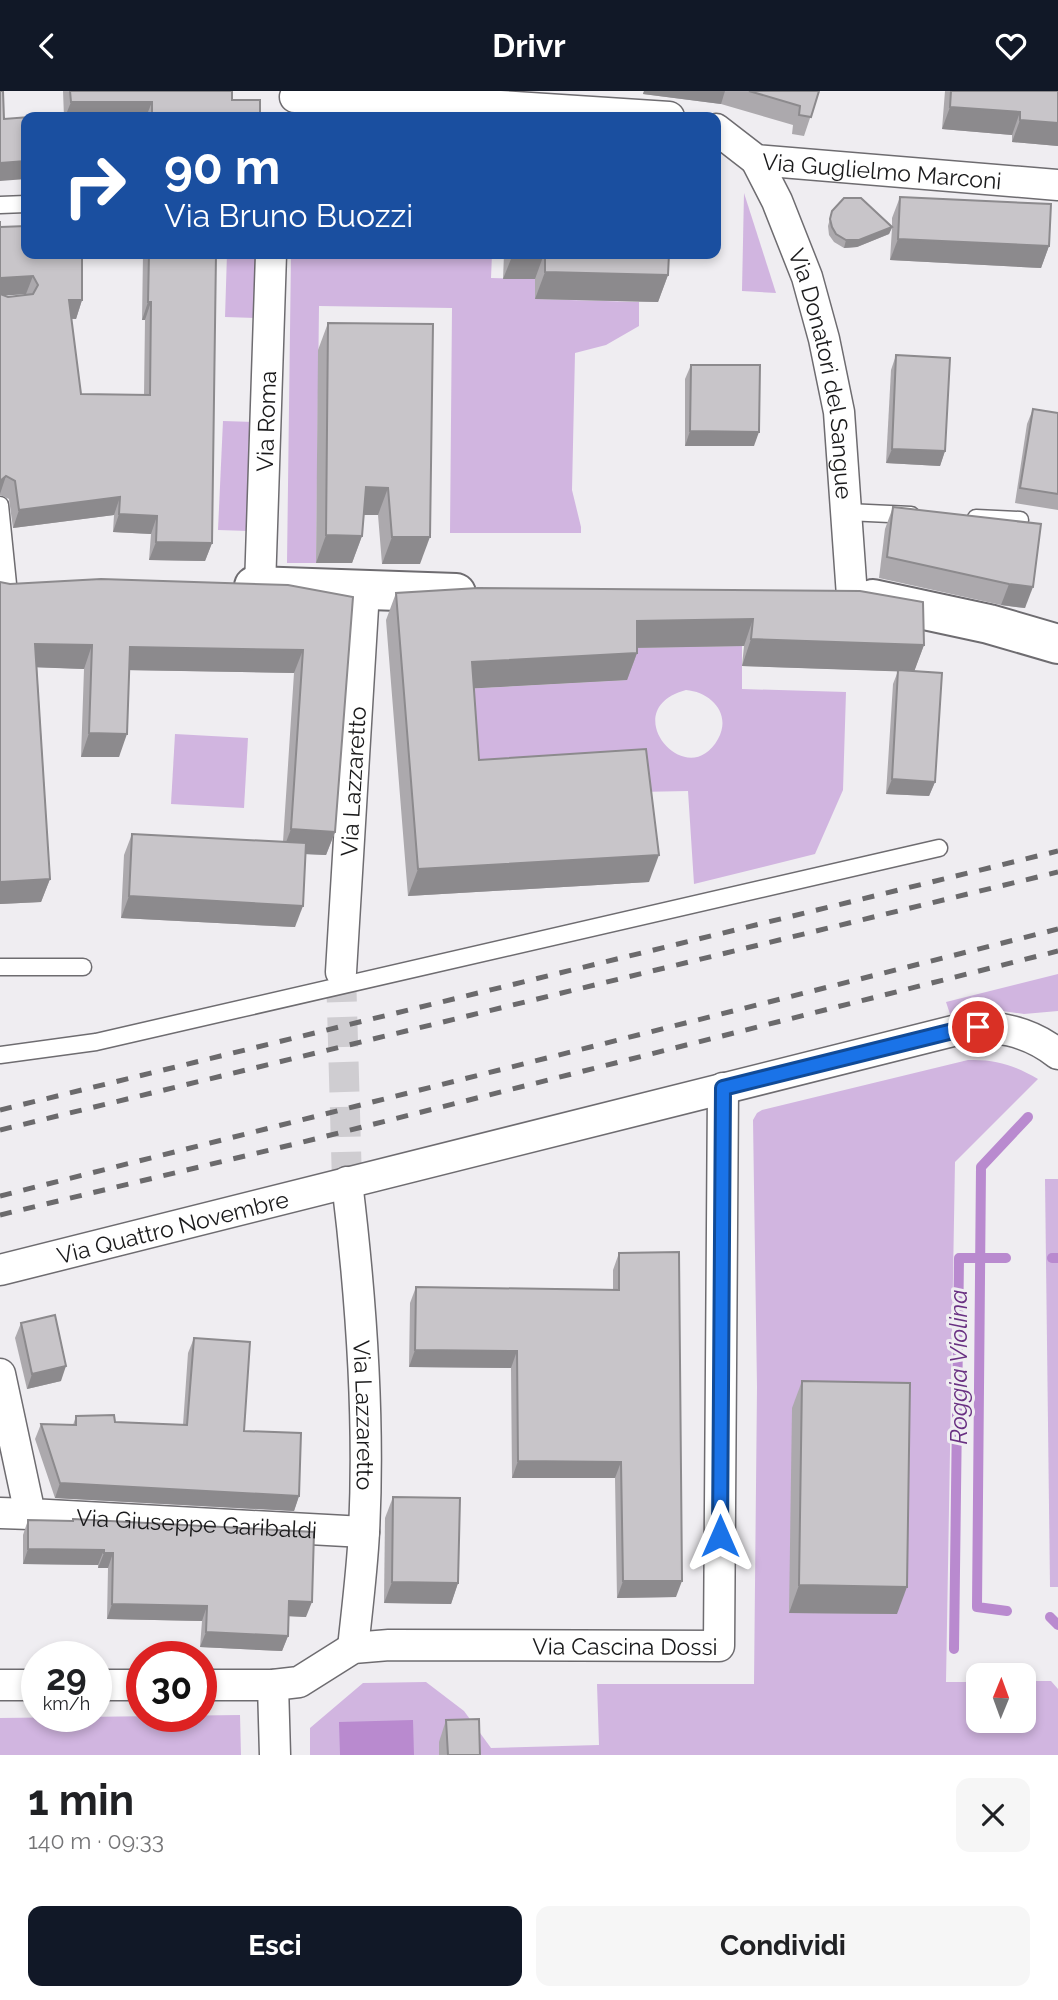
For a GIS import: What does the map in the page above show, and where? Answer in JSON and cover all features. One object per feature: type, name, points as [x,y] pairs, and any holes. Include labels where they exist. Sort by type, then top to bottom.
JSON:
[{"type":"street","points":[[293,102],[430,103],[584,112]]},
{"type":"street","name":"Via Guglielmo Marconi","points":[[721,133],[756,160],[1058,185]]},
{"type":"street","name":"Via Donatori del Sangue","points":[[756,160],[777,201],[816,305],[839,412],[848,512],[834,596]]},
{"type":"street","name":"Via Roma","points":[[260,587],[271,259]]},
{"type":"street","points":[[4,585],[46,582]]},
{"type":"street","points":[[219,585],[492,593]]},
{"type":"street","name":"Via Lazzaretto","points":[[341,972],[364,591]]},
{"type":"street","points":[[834,596],[888,601],[989,624],[1058,644]]},
{"type":"street","name":"Via Quattro Novembre","points":[[0,1270],[968,1028],[989,1027],[1021,1033],[1058,1054]]},
{"type":"street","name":"Via Cascina Dossi","points":[[353,1648],[389,1645],[719,1646],[723,1088]]},
{"type":"street","name":"Via Lazzaretto","points":[[347,1182],[356,1253],[365,1400],[364,1532],[353,1648]]},
{"type":"street","points":[[0,1374],[30,1514]]},
{"type":"street","name":"Via Giuseppe Garibaldi","points":[[0,1513],[364,1532]]},
{"type":"street","points":[[217,1685],[299,1682],[353,1648]]},
{"type":"street","points":[[0,1685],[21,1685]]},
{"type":"street","points":[[273,1685],[275,1755]]},
{"type":"lane","points":[[0,205],[21,204]]},
{"type":"lane","points":[[0,505],[4,585]]},
{"type":"lane","points":[[848,512],[927,516]]},
{"type":"lane","points":[[953,517],[1020,520]]},
{"type":"lane","points":[[0,1055],[96,1042],[939,848]]},
{"type":"lane","points":[[0,967],[83,967]]},
{"type":"shaded area","points":[[744,193],[776,293],[742,291]]},
{"type":"shaded area","points":[[227,259],[258,259],[256,318],[225,317]]},
{"type":"shaded area","points":[[291,259],[492,259],[491,278],[535,279],[535,299],[639,302],[639,326],[606,345],[575,353],[572,490],[581,533],[450,533],[452,308],[319,306],[316,563],[287,563]]},
{"type":"shaded area","points":[[223,421],[254,422],[249,531],[218,530]]},
{"type":"shaded area","points":[[742,646],[742,689],[846,692],[843,790],[815,854],[694,884],[688,791],[469,787],[462,689],[627,680],[627,648]],"holes":[[[686,690],[704,695],[717,706],[721,713],[722,730],[705,754],[690,758],[675,753],[663,743],[656,729],[656,714],[665,700]]]},
{"type":"shaded area","points":[[175,734],[248,738],[244,808],[171,804]]},
{"type":"shaded area","points":[[1058,974],[1058,1011],[1024,1014],[982,1008],[950,1014],[946,1002]]},
{"type":"shaded area","points":[[968,1060],[1004,1064],[1038,1079],[955,1162],[946,1682],[966,1682],[966,1733],[1036,1733],[1036,1681],[1051,1681],[1058,1689],[1058,1755],[310,1755],[310,1728],[363,1683],[426,1682],[464,1711],[491,1748],[599,1745],[597,1684],[754,1684],[757,1387],[753,1120],[762,1110]]},
{"type":"shaded area","points":[[1045,1179],[1058,1179],[1058,1587],[1050,1587]]},
{"type":"shaded area","points":[[217,1715],[240,1715],[241,1755],[0,1755],[0,1718],[21,1718],[21,1732],[112,1732],[112,1717],[126,1716],[126,1732],[217,1732]]},
{"type":"shaded area","points":[[413,1720],[414,1755],[340,1755],[339,1722]]},
{"type":"building","points":[[0,91],[3,91],[4,119],[21,117],[21,161],[0,163]]},
{"type":"building","points":[[70,91],[232,91],[232,100],[260,100],[260,112],[152,112],[152,102],[71,102]]},
{"type":"building","points":[[749,91],[819,91],[811,117],[799,115],[800,106]]},
{"type":"building","points":[[951,91],[1058,91],[1058,123],[1020,120],[1020,112],[950,107]]},
{"type":"building","points":[[900,197],[1051,204],[1049,246],[898,239]]},
{"type":"building","points":[[844,198],[861,198],[892,227],[859,240],[846,240],[836,234],[830,219],[832,211]]},
{"type":"building","points":[[21,226],[21,259],[82,259],[82,300],[69,300],[81,394],[150,395],[149,259],[216,259],[212,543],[156,542],[157,516],[119,514],[120,497],[19,510],[15,481],[6,476],[0,481],[0,294],[8,297],[33,294],[38,285],[33,276],[0,279],[0,227]]},
{"type":"building","points":[[545,259],[669,259],[668,275],[545,272]]},
{"type":"building","points":[[328,323],[433,324],[430,537],[392,537],[388,488],[366,487],[362,536],[326,535]]},
{"type":"building","points":[[896,355],[950,358],[945,451],[892,449]]},
{"type":"building","points":[[691,365],[760,365],[759,432],[690,431]]},
{"type":"building","points":[[1033,409],[1058,413],[1058,494],[1020,488]]},
{"type":"building","points":[[893,507],[1041,524],[1033,587],[887,557]]},
{"type":"building","points":[[101,579],[288,585],[353,597],[335,832],[291,829],[303,650],[130,647],[127,734],[89,733],[92,645],[35,644],[50,879],[0,882],[0,582],[10,584]]},
{"type":"building","points":[[478,588],[860,591],[923,602],[924,645],[751,639],[753,619],[637,621],[637,653],[472,662],[479,760],[646,749],[659,855],[418,869],[396,593]]},
{"type":"building","points":[[898,670],[942,673],[935,782],[892,779]]},
{"type":"building","points":[[132,834],[306,843],[303,906],[129,896]]},
{"type":"building","points":[[679,1252],[682,1581],[623,1581],[621,1462],[518,1461],[517,1351],[415,1350],[416,1287],[619,1290],[619,1253]]},
{"type":"building","points":[[55,1315],[66,1366],[32,1374],[21,1323]]},
{"type":"building","points":[[194,1338],[250,1342],[244,1431],[301,1433],[299,1496],[60,1483],[41,1424],[76,1425],[76,1416],[114,1415],[115,1422],[187,1425]]},
{"type":"building","points":[[802,1381],[910,1383],[907,1587],[799,1585]]},
{"type":"building","points":[[393,1497],[460,1498],[458,1583],[392,1582]]},
{"type":"building","points":[[73,1519],[314,1532],[312,1602],[289,1601],[288,1636],[206,1632],[207,1606],[112,1604],[113,1553],[104,1553],[104,1550],[28,1549],[28,1520]]},
{"type":"building","points":[[479,1719],[480,1755],[448,1755],[446,1720]]},
{"type":"waterway","name":"Roggia Violina","points":[[1007,1611],[977,1607],[981,1167],[1028,1117]]},
{"type":"waterway","points":[[954,1649],[959,1258],[1006,1258]]},
{"type":"waterway","points":[[1052,1258],[1058,1258]]},
{"type":"waterway","name":"Roggia Violina","points":[[1050,1617],[1058,1625]]},
{"type":"tunnel","points":[[341,972],[347,1182]]},
{"type":"railway","points":[[0,1110],[1058,851]]},
{"type":"railway","points":[[0,1130],[1058,872]]},
{"type":"railway","points":[[0,1196],[1058,929]]},
{"type":"railway","points":[[0,1215],[303,1142],[1058,951]]},
{"type":"route","points":[[720,1536],[723,1088],[978,1027]]}]
